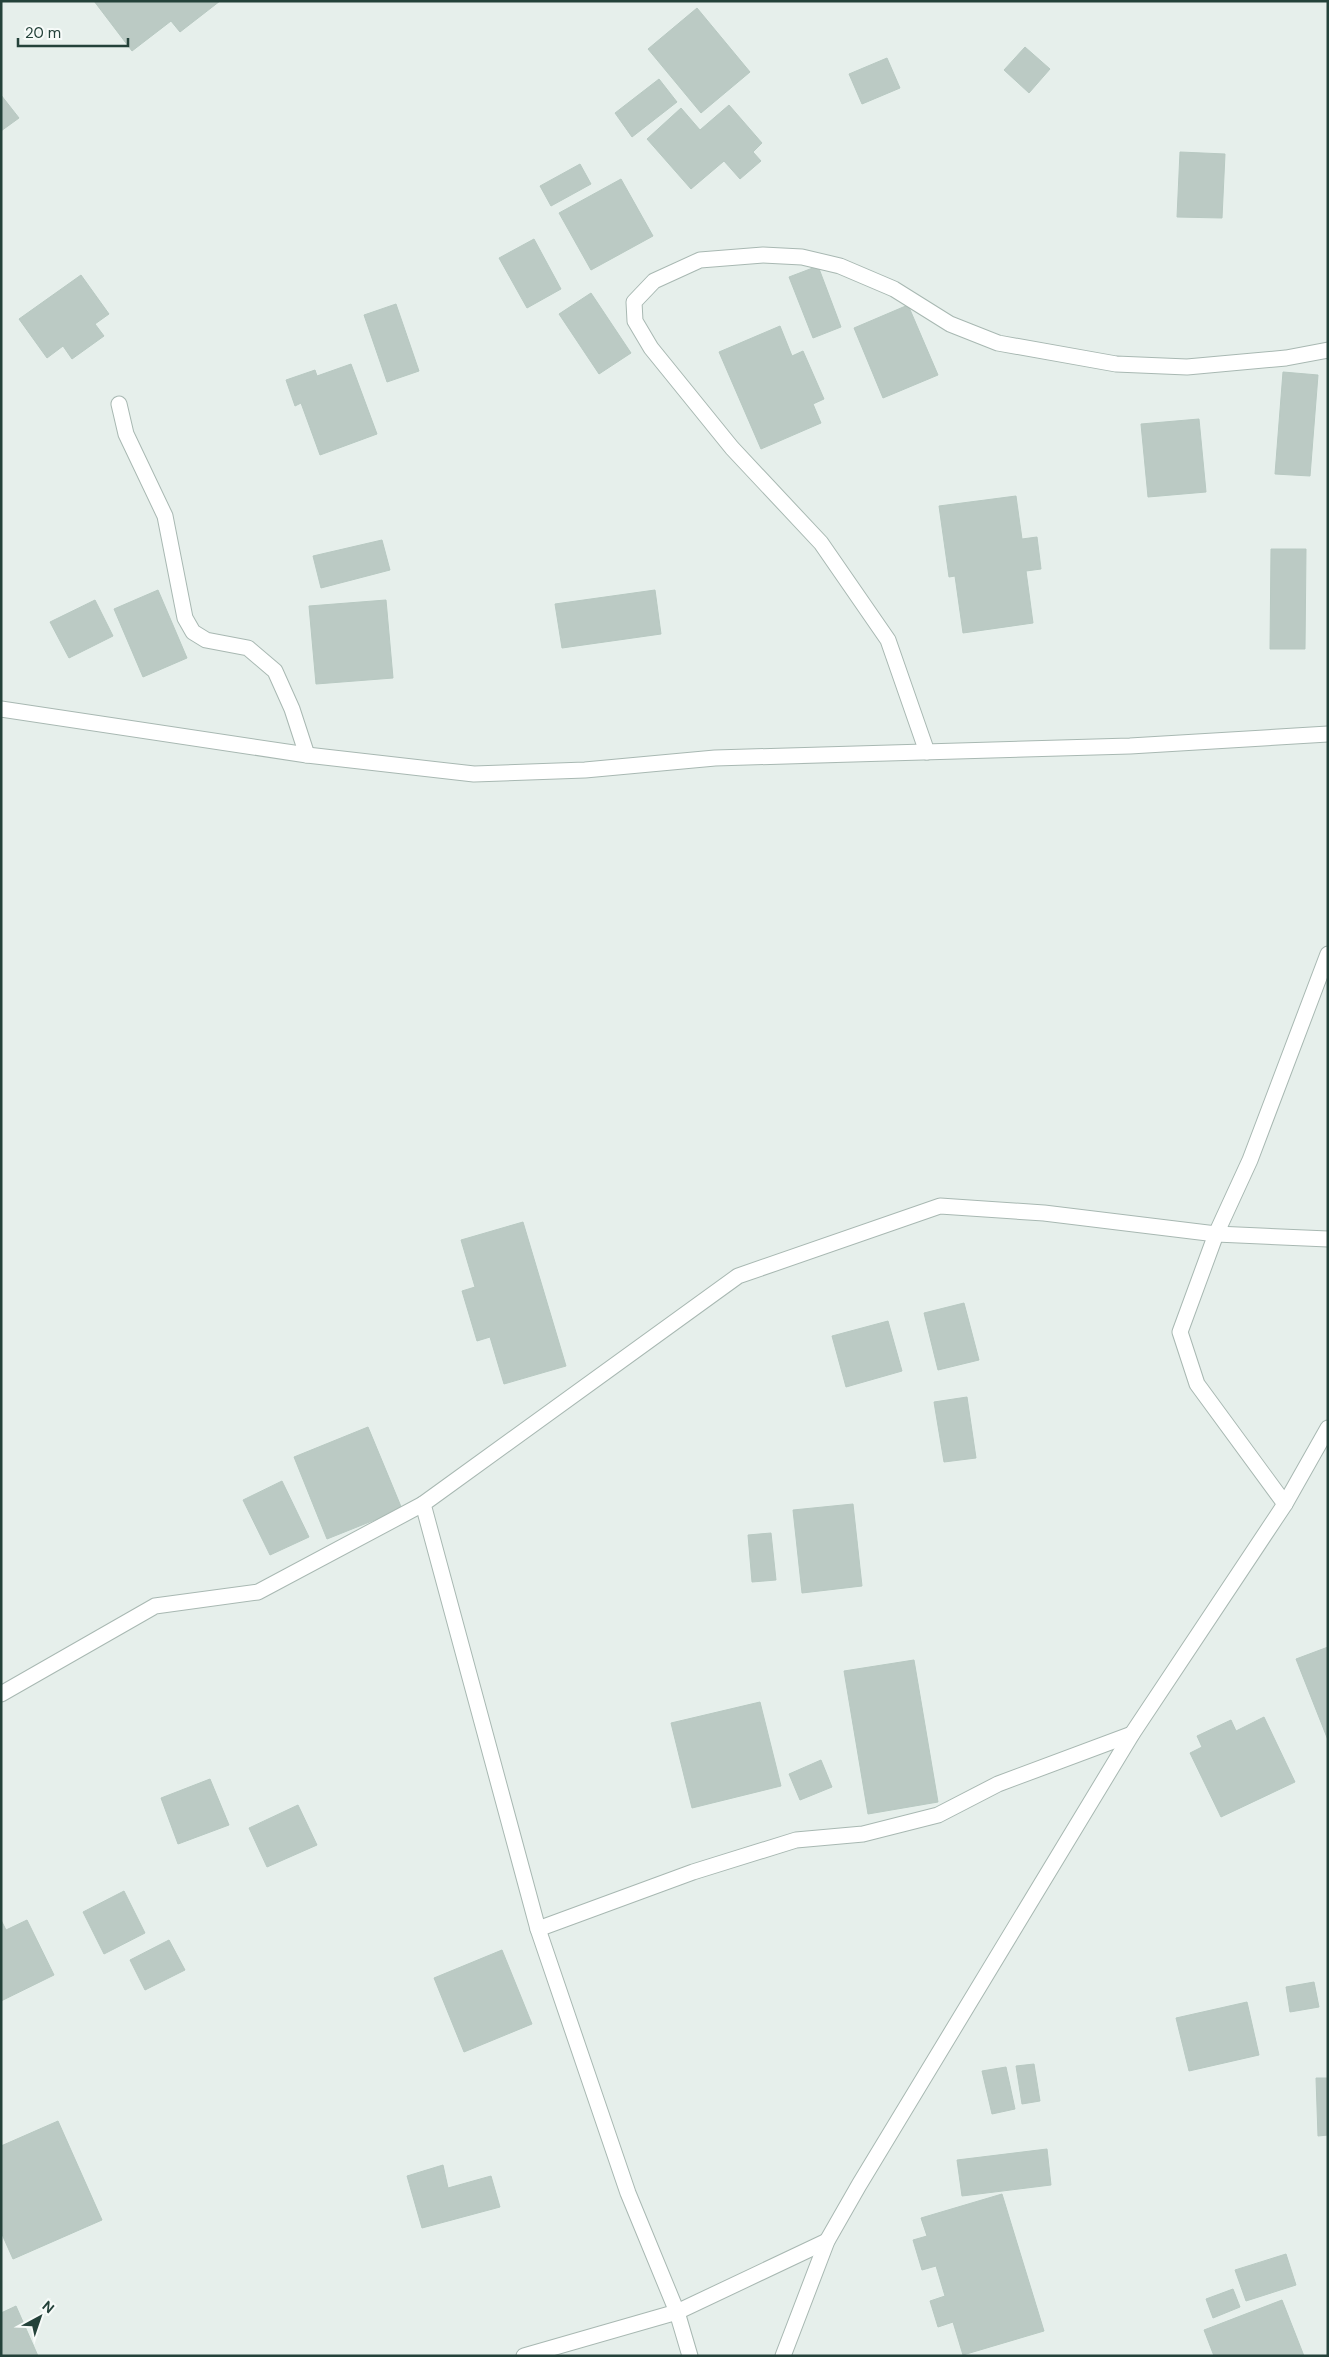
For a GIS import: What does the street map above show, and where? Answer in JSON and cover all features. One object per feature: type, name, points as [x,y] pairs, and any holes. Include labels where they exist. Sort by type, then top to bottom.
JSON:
[{"type":"street","points":[[926,752],[888,640],[821,543],[732,448],[650,348],[635,322],[634,302],[654,281],[700,260],[763,255],[802,257],[840,266],[894,289],[950,324],[998,343],[1116,364],[1187,367],[1286,358],[1328,350]]},
{"type":"street","points":[[119,404],[126,434],[165,516],[186,618],[193,632],[206,640],[248,648],[275,671],[292,709],[307,755]]},
{"type":"street","points":[[1,709],[307,755],[474,774],[585,770],[715,758],[1130,746],[1328,734]]},
{"type":"street","points":[[1285,1504],[1197,1384],[1180,1332],[1216,1234],[1250,1160],[1328,954]]},
{"type":"street","points":[[1,1694],[155,1606],[258,1592],[423,1504],[738,1276],[940,1206],[1044,1213],[1216,1234],[1328,1239]]},
{"type":"street","points":[[783,2356],[828,2241],[1132,1734],[1285,1504],[1328,1428]]},
{"type":"street","points":[[423,1504],[538,1929],[628,2193],[678,2312],[690,2356]]},
{"type":"street","points":[[538,1929],[693,1872],[796,1840],[863,1834],[938,1815],[998,1784],[1132,1734]]},
{"type":"street","points":[[524,2356],[678,2312],[828,2241]]},
{"type":"building","points":[[94,1],[220,1],[180,32],[171,21],[132,51]]},
{"type":"building","points":[[697,8],[750,72],[701,113],[648,49]]},
{"type":"building","points":[[1025,47],[1050,69],[1029,93],[1004,70]]},
{"type":"building","points":[[887,58],[900,88],[862,104],[849,74]]},
{"type":"building","points":[[659,79],[677,102],[632,137],[615,113]]},
{"type":"building","points":[[1,95],[19,118],[1,131]]},
{"type":"building","points":[[729,105],[762,143],[753,152],[761,161],[740,179],[724,161],[691,189],[647,139],[681,108],[700,130]]},
{"type":"building","points":[[1180,152],[1225,154],[1222,218],[1177,217]]},
{"type":"building","points":[[580,164],[591,184],[551,206],[540,186]]},
{"type":"building","points":[[621,179],[653,236],[591,270],[559,213]]},
{"type":"building","points":[[534,239],[561,289],[527,308],[499,258]]},
{"type":"building","points":[[818,266],[841,327],[813,338],[789,277]]},
{"type":"building","points":[[81,275],[109,314],[95,324],[104,336],[72,359],[63,346],[47,358],[19,319]]},
{"type":"building","points":[[591,293],[631,353],[599,374],[559,314]]},
{"type":"building","points":[[396,304],[419,371],[387,382],[364,315]]},
{"type":"building","points":[[908,305],[938,375],[883,398],[854,328]]},
{"type":"building","points":[[780,326],[792,356],[803,351],[824,399],[813,404],[821,423],[761,449],[719,352]]},
{"type":"building","points":[[351,364],[377,434],[320,455],[301,403],[295,406],[286,380],[315,370],[317,376]]},
{"type":"building","points":[[1283,372],[1318,375],[1310,476],[1275,474]]},
{"type":"building","points":[[1199,419],[1206,492],[1148,497],[1141,424]]},
{"type":"building","points":[[1016,496],[1022,539],[1037,537],[1041,569],[1026,571],[1033,623],[963,633],[955,576],[949,577],[939,506]]},
{"type":"building","points":[[382,540],[390,570],[321,588],[313,556]]},
{"type":"building","points":[[1271,549],[1306,549],[1305,649],[1270,649]]},
{"type":"building","points":[[158,590],[187,658],[143,677],[114,609]]},
{"type":"building","points":[[655,590],[661,634],[562,648],[555,604]]},
{"type":"building","points":[[95,600],[113,636],[69,658],[50,622]]},
{"type":"building","points":[[386,600],[393,678],[316,684],[309,606]]},
{"type":"building","points":[[523,1222],[566,1366],[504,1384],[490,1337],[477,1341],[462,1291],[475,1287],[461,1240]]},
{"type":"building","points":[[964,1303],[979,1360],[938,1370],[924,1313]]},
{"type":"building","points":[[888,1321],[902,1371],[846,1387],[832,1336]]},
{"type":"building","points":[[967,1397],[976,1458],[944,1462],[934,1402]]},
{"type":"building","points":[[368,1427],[402,1509],[327,1539],[294,1457]]},
{"type":"building","points":[[282,1481],[309,1537],[270,1555],[243,1500]]},
{"type":"building","points":[[853,1504],[862,1586],[802,1593],[793,1510]]},
{"type":"building","points":[[771,1533],[776,1580],[752,1582],[748,1535]]},
{"type":"building","points":[[1328,1647],[1328,1740],[1296,1659]]},
{"type":"building","points":[[914,1660],[938,1802],[868,1814],[844,1671]]},
{"type":"building","points":[[760,1702],[781,1786],[692,1808],[671,1723]]},
{"type":"building","points":[[1264,1717],[1295,1782],[1221,1817],[1190,1753],[1202,1747],[1197,1736],[1231,1720],[1236,1731]]},
{"type":"building","points":[[821,1760],[832,1787],[800,1800],[789,1774]]},
{"type":"building","points":[[210,1779],[229,1825],[178,1844],[161,1798]]},
{"type":"building","points":[[298,1805],[317,1845],[267,1867],[249,1828]]},
{"type":"building","points":[[124,1891],[145,1933],[104,1954],[83,1912]]},
{"type":"building","points":[[1,1920],[6,1930],[27,1920],[54,1975],[1,2001]]},
{"type":"building","points":[[169,1940],[185,1970],[145,1990],[130,1960]]},
{"type":"building","points":[[502,1950],[532,2024],[464,2052],[434,1978]]},
{"type":"building","points":[[1314,1982],[1319,2007],[1290,2012],[1286,1987]]},
{"type":"building","points":[[1247,2002],[1259,2055],[1189,2071],[1176,2018]]},
{"type":"building","points":[[1034,2064],[1040,2101],[1022,2104],[1016,2066]]},
{"type":"building","points":[[1006,2067],[1015,2109],[992,2114],[982,2071]]},
{"type":"building","points":[[1316,2078],[1328,2078],[1328,2135],[1318,2136]]},
{"type":"building","points":[[58,2121],[102,2220],[13,2259],[1,2232],[1,2146]]},
{"type":"building","points":[[1047,2149],[1051,2185],[962,2196],[957,2160]]},
{"type":"building","points":[[443,2165],[448,2188],[491,2176],[500,2207],[422,2228],[407,2176]]},
{"type":"building","points":[[1002,2194],[1044,2331],[963,2355],[953,2322],[938,2327],[930,2301],[945,2296],[936,2266],[922,2270],[913,2240],[927,2236],[921,2218]]},
{"type":"building","points":[[1286,2254],[1296,2285],[1246,2301],[1235,2270]]},
{"type":"building","points":[[1233,2289],[1240,2307],[1213,2318],[1206,2299]]},
{"type":"building","points":[[1282,2300],[1304,2356],[1214,2356],[1204,2330]]},
{"type":"building","points":[[16,2306],[38,2356],[1,2356],[1,2313]]}]
